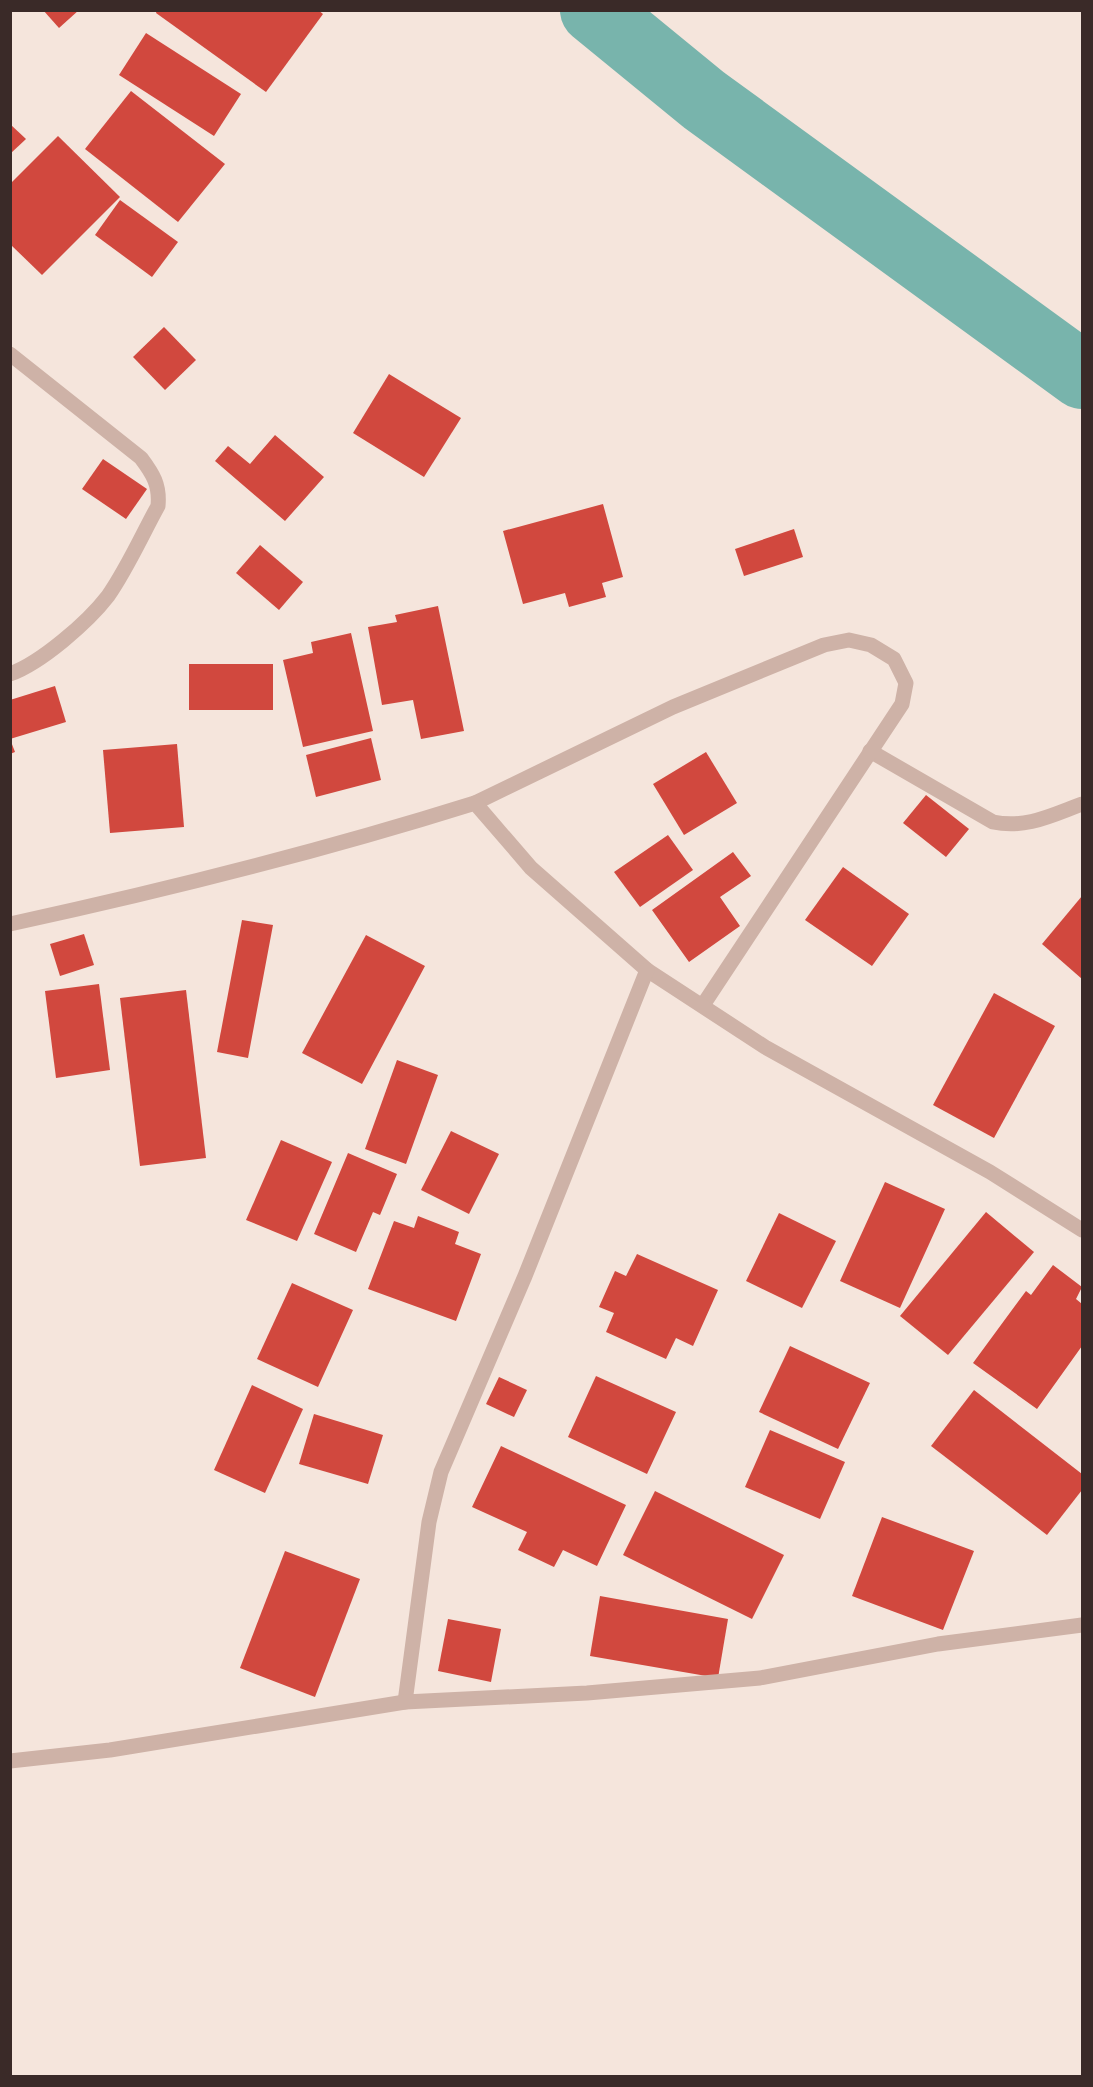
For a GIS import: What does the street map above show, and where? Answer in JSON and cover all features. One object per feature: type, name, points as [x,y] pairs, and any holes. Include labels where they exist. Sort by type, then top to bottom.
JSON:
[{"type":"street","points":[[10,354],[141,458],[153,474],[160,491],[158,506],[107,596],[61,643],[27,669],[10,674]]},
{"type":"street","points":[[10,924],[220,875],[378,833],[475,803],[672,707],[824,645],[849,640],[871,645],[894,659],[906,683],[902,704],[703,1005]]},
{"type":"street","points":[[870,751],[993,822],[1012,826],[1024,825],[1083,804]]},
{"type":"street","points":[[475,803],[531,868],[647,970],[765,1047],[990,1172],[1083,1230]]},
{"type":"street","points":[[405,1702],[429,1522],[441,1472],[525,1276],[647,970]]},
{"type":"street","points":[[10,1761],[110,1750],[405,1702],[587,1693],[760,1678],[938,1644],[1083,1625]]},
{"type":"building","points":[[43,10],[79,10],[59,28]]},
{"type":"building","points":[[157,10],[318,10],[323,14],[266,92],[156,13]]},
{"type":"building","points":[[146,33],[241,94],[214,136],[119,75]]},
{"type":"building","points":[[131,91],[225,164],[178,222],[85,149]]},
{"type":"building","points":[[10,124],[26,139],[10,154]]},
{"type":"building","points":[[58,136],[120,197],[42,275],[10,244],[10,184]]},
{"type":"building","points":[[120,200],[178,242],[152,277],[95,235]]},
{"type":"building","points":[[164,327],[196,360],[165,390],[133,357]]},
{"type":"building","points":[[389,374],[461,418],[424,477],[353,433]]},
{"type":"building","points":[[275,435],[324,477],[285,521],[215,461],[228,446],[250,464]]},
{"type":"building","points":[[103,459],[147,489],[126,519],[82,489]]},
{"type":"building","points":[[603,504],[623,577],[602,583],[606,597],[569,607],[565,593],[523,604],[503,531]]},
{"type":"building","points":[[794,529],[803,557],[744,576],[735,549]]},
{"type":"building","points":[[260,545],[303,582],[279,610],[236,573]]},
{"type":"building","points":[[438,606],[464,731],[421,739],[413,700],[382,705],[368,627],[397,622],[395,615]]},
{"type":"building","points":[[351,633],[373,731],[303,747],[283,660],[313,653],[311,642]]},
{"type":"building","points":[[189,664],[273,664],[273,710],[189,710]]},
{"type":"building","points":[[55,686],[66,722],[10,739],[10,700]]},
{"type":"building","points":[[371,738],[381,780],[316,797],[306,755]]},
{"type":"building","points":[[10,739],[15,752],[10,754]]},
{"type":"building","points":[[177,744],[184,827],[110,833],[103,750]]},
{"type":"building","points":[[706,752],[737,803],[684,835],[653,784]]},
{"type":"building","points":[[926,795],[969,829],[946,857],[903,823]]},
{"type":"building","points":[[668,835],[693,870],[640,907],[614,872]]},
{"type":"building","points":[[733,852],[751,876],[720,897],[740,926],[689,962],[652,910]]},
{"type":"building","points":[[843,867],[909,914],[872,966],[805,920]]},
{"type":"building","points":[[1082,896],[1082,979],[1042,944]]},
{"type":"building","points":[[242,920],[273,925],[248,1058],[217,1052]]},
{"type":"building","points":[[84,934],[94,965],[60,976],[50,944]]},
{"type":"building","points":[[366,935],[425,966],[362,1084],[302,1053]]},
{"type":"building","points":[[99,984],[110,1070],[56,1078],[45,991]]},
{"type":"building","points":[[186,990],[206,1158],[140,1166],[120,998]]},
{"type":"building","points":[[994,993],[1055,1026],[994,1138],[933,1105]]},
{"type":"building","points":[[397,1060],[438,1075],[406,1164],[365,1149]]},
{"type":"building","points":[[451,1131],[499,1154],[469,1214],[421,1190]]},
{"type":"building","points":[[281,1140],[332,1162],[297,1241],[246,1220]]},
{"type":"building","points":[[348,1153],[397,1174],[380,1215],[373,1212],[356,1252],[314,1234]]},
{"type":"building","points":[[885,1182],[945,1209],[900,1308],[840,1281]]},
{"type":"building","points":[[986,1212],[1034,1252],[948,1355],[900,1316]]},
{"type":"building","points":[[779,1213],[836,1241],[802,1308],[746,1281]]},
{"type":"building","points":[[418,1216],[459,1232],[455,1244],[481,1254],[456,1321],[368,1289],[394,1221],[414,1228]]},
{"type":"building","points":[[637,1254],[718,1290],[693,1346],[676,1338],[666,1359],[606,1332],[614,1313],[599,1307],[615,1271],[626,1276]]},
{"type":"building","points":[[1053,1265],[1082,1287],[1076,1299],[1082,1304],[1082,1346],[1037,1409],[973,1363],[1026,1291],[1031,1295]]},
{"type":"building","points":[[292,1283],[353,1310],[318,1387],[257,1359]]},
{"type":"building","points":[[790,1346],[870,1383],[838,1449],[759,1412]]},
{"type":"building","points":[[596,1376],[676,1412],[647,1474],[568,1437]]},
{"type":"building","points":[[499,1377],[527,1390],[514,1417],[486,1404]]},
{"type":"building","points":[[252,1385],[303,1409],[265,1493],[214,1470]]},
{"type":"building","points":[[974,1390],[1082,1474],[1082,1490],[1047,1535],[931,1446]]},
{"type":"building","points":[[314,1414],[383,1435],[368,1484],[299,1464]]},
{"type":"building","points":[[770,1430],[845,1462],[820,1519],[745,1487]]},
{"type":"building","points":[[501,1446],[626,1505],[597,1566],[563,1550],[554,1567],[518,1550],[527,1532],[472,1507]]},
{"type":"building","points":[[655,1491],[784,1555],[752,1619],[623,1555]]},
{"type":"building","points":[[882,1517],[974,1551],[943,1630],[852,1596]]},
{"type":"building","points":[[285,1551],[360,1579],[315,1697],[240,1668]]},
{"type":"building","points":[[600,1596],[728,1619],[718,1678],[590,1656]]},
{"type":"building","points":[[448,1619],[501,1629],[491,1682],[438,1671]]},
{"type":"waterway","points":[[594,10],[704,100],[1082,375]]}]
